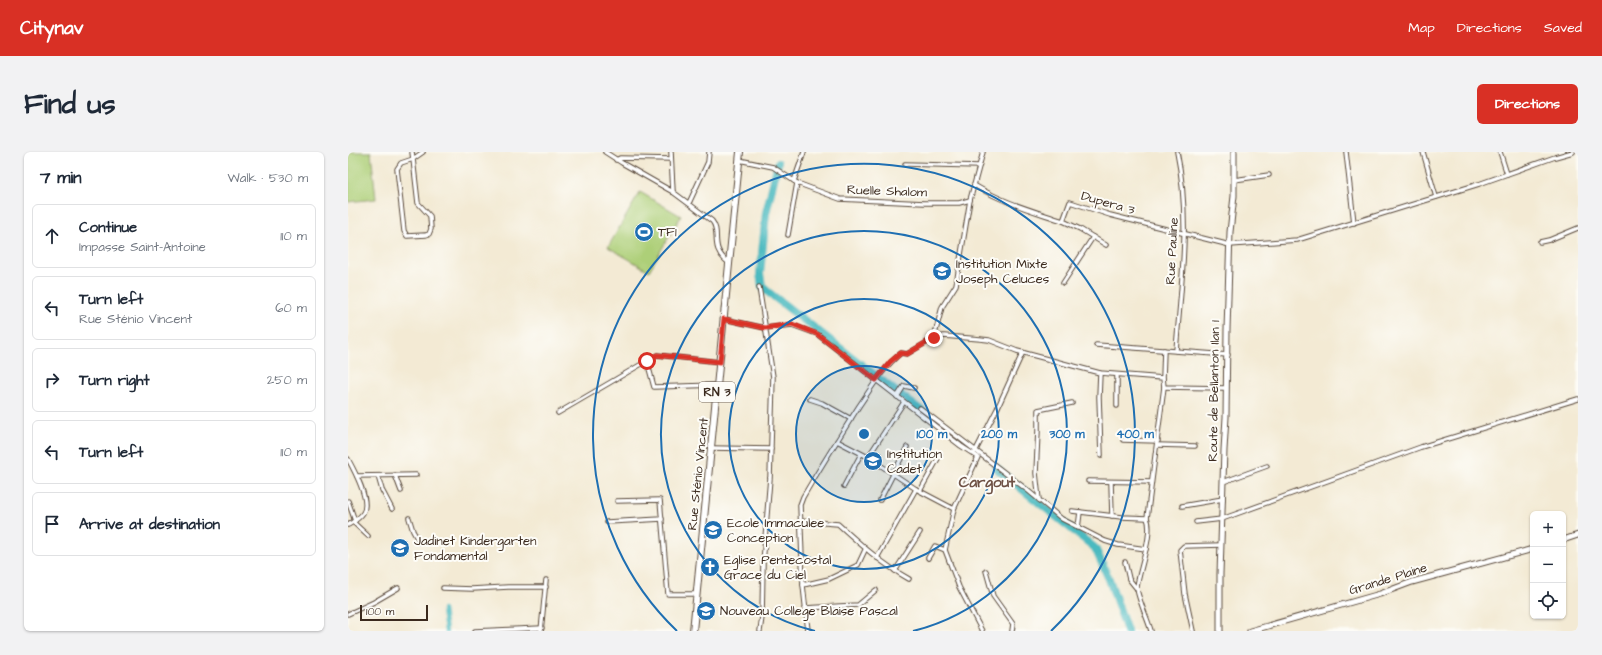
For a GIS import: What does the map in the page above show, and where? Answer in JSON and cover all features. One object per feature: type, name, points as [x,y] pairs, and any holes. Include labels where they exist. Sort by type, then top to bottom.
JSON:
[{"type":"main road","name":"Rue Sténio Vincent","points":[[692,631],[712,448],[740,152]]},
{"type":"street","points":[[412,152],[414,159],[418,203],[430,216],[431,229],[429,234],[411,237],[407,236],[404,231],[397,169],[400,164],[414,159],[423,152]]},
{"type":"street","points":[[605,152],[616,160],[673,192],[714,223],[718,250],[721,256],[729,262]]},
{"type":"street","points":[[671,152],[673,192]]},
{"type":"street","points":[[689,203],[708,162],[709,152]]},
{"type":"street","points":[[788,235],[796,182],[804,152]]},
{"type":"street","points":[[934,338],[942,307],[956,285],[970,200],[982,152]]},
{"type":"street","name":"Rue Pauline","points":[[1176,152],[1182,184],[1185,219],[1183,278],[1180,289],[1176,351]]},
{"type":"street","name":"Route de Bellanton Ilan 1","points":[[1220,631],[1221,545],[1226,417],[1225,388],[1228,355],[1227,330],[1234,152]]},
{"type":"street","points":[[1346,152],[1354,222]]},
{"type":"street","points":[[1423,152],[1436,197]]},
{"type":"street","points":[[1500,152],[1507,174]]},
{"type":"street","name":"Dupera 3","points":[[1063,221],[1070,202],[1110,216],[1230,245],[1297,240],[1479,184],[1573,152]]},
{"type":"street","points":[[616,160],[620,158],[671,159]]},
{"type":"street","name":"Ruelle Shalom","points":[[739,160],[777,170],[796,182],[840,199],[881,202],[959,203],[970,200]]},
{"type":"street","points":[[905,164],[979,166]]},
{"type":"street","points":[[1234,180],[1269,176]]},
{"type":"street","points":[[974,185],[1011,204],[1063,221],[1106,245]]},
{"type":"street","points":[[1540,242],[1555,238],[1578,228]]},
{"type":"street","points":[[1063,283],[1093,237]]},
{"type":"street","points":[[758,287],[773,377],[771,449],[760,631]]},
{"type":"street","points":[[724,319],[765,328],[792,324],[817,334],[878,378],[904,402],[1039,500],[1062,519],[1105,541],[1118,545],[1146,549]]},
{"type":"street","points":[[808,631],[803,585],[800,505],[803,497],[837,441],[878,378],[890,362],[901,353],[907,354],[934,338],[944,336],[980,339],[989,340],[1023,352],[1100,373],[1163,378]]},
{"type":"street","points":[[1096,345],[1228,355]]},
{"type":"street","points":[[1137,589],[1146,549],[1149,523],[1147,518],[1164,387],[1164,350]]},
{"type":"street","points":[[974,453],[997,409],[1023,352]]},
{"type":"street","points":[[558,413],[657,355],[720,362]]},
{"type":"street","points":[[647,361],[654,387],[718,385]]},
{"type":"street","points":[[1100,373],[1099,397],[1101,455]]},
{"type":"street","points":[[1117,375],[1117,406]]},
{"type":"street","points":[[898,395],[904,386],[914,388]]},
{"type":"street","points":[[1164,387],[1225,388]]},
{"type":"street","points":[[810,399],[822,403],[851,419]]},
{"type":"street","points":[[1196,522],[1222,519],[1421,447],[1578,399]]},
{"type":"street","points":[[868,457],[904,402]]},
{"type":"street","points":[[1039,500],[1036,473],[1038,410],[1072,404]]},
{"type":"street","points":[[920,408],[962,444]]},
{"type":"street","points":[[1123,440],[1195,446]]},
{"type":"street","points":[[837,441],[868,457],[918,490],[954,509]]},
{"type":"street","points":[[880,500],[908,447]]},
{"type":"street","points":[[712,448],[771,449]]},
{"type":"street","points":[[974,453],[978,457],[954,509],[945,550],[959,587],[982,631]]},
{"type":"street","points":[[844,486],[862,454]]},
{"type":"street","points":[[877,558],[940,455]]},
{"type":"street","points":[[348,459],[357,476],[365,507],[364,512],[348,526]]},
{"type":"street","points":[[1223,482],[1267,466]]},
{"type":"street","points":[[396,475],[402,491]]},
{"type":"street","points":[[357,476],[416,475]]},
{"type":"street","points":[[378,476],[382,490],[392,509]]},
{"type":"street","points":[[1088,480],[1111,482],[1151,482]]},
{"type":"street","points":[[1111,482],[1112,516]]},
{"type":"street","points":[[617,501],[659,499],[661,502],[668,594],[696,594]]},
{"type":"street","points":[[1182,506],[1223,500]]},
{"type":"street","points":[[348,501],[354,521],[368,536]]},
{"type":"street","points":[[1072,511],[1112,516],[1147,518]]},
{"type":"street","points":[[1078,528],[1080,512]]},
{"type":"street","points":[[409,518],[413,531],[419,542]]},
{"type":"street","points":[[608,522],[662,520]]},
{"type":"street","points":[[800,521],[838,524],[866,550],[909,579]]},
{"type":"street","points":[[895,571],[920,532]]},
{"type":"street","points":[[1566,539],[1578,535]]},
{"type":"street","points":[[1193,631],[1185,594],[1180,550],[1184,546],[1221,545]]},
{"type":"street","points":[[928,558],[935,546],[945,550]]},
{"type":"street","points":[[803,585],[829,579],[858,565],[866,550]]},
{"type":"street","name":"Grande Plaine","points":[[1250,631],[1380,594],[1412,582],[1530,550]]},
{"type":"street","points":[[1125,562],[1129,579],[1137,589],[1152,631]]},
{"type":"street","points":[[986,571],[993,596],[1013,624],[1012,631]]},
{"type":"street","points":[[475,631],[541,629],[546,580]]},
{"type":"street","points":[[443,588],[472,590],[508,586],[546,587]]},
{"type":"street","points":[[348,614],[374,602],[398,588]]},
{"type":"street","points":[[805,608],[858,605],[876,590]]},
{"type":"green space","points":[[348,152],[371,152],[376,199],[348,202]]},
{"type":"green space","name":"TF1","points":[[640,192],[681,216],[649,271],[608,247]]},
{"type":"waterway","points":[[778,163],[766,213],[760,274],[762,286],[926,414]]},
{"type":"waterway","points":[[996,468],[1095,548],[1109,579],[1127,631]]},
{"type":"waterway","points":[[443,610],[446,631]]},
{"type":"place","name":"TF1","points":[[644,232]]},
{"type":"place","name":"Institution Mixte Joseph Celuces","points":[[942,271]]},
{"type":"place","name":"Institution Cadet","points":[[873,461]]},
{"type":"place","name":"Ecole Immaculee Conception","points":[[713,530]]},
{"type":"place","name":"Jadinet Kindergarten Fondamental","points":[[400,548]]},
{"type":"place","name":"Eglise Pentecostal Grace du Ciel","points":[[710,567]]},
{"type":"place","name":"Nouveau College Blaise Pascal","points":[[706,611]]},
{"type":"district","name":"Cargout","points":[[987,482]]},
{"type":"route","points":[[647,361],[657,355],[720,362],[724,319],[765,328],[792,324],[817,334],[876,380],[890,362],[901,353],[907,354],[934,338]]}]
